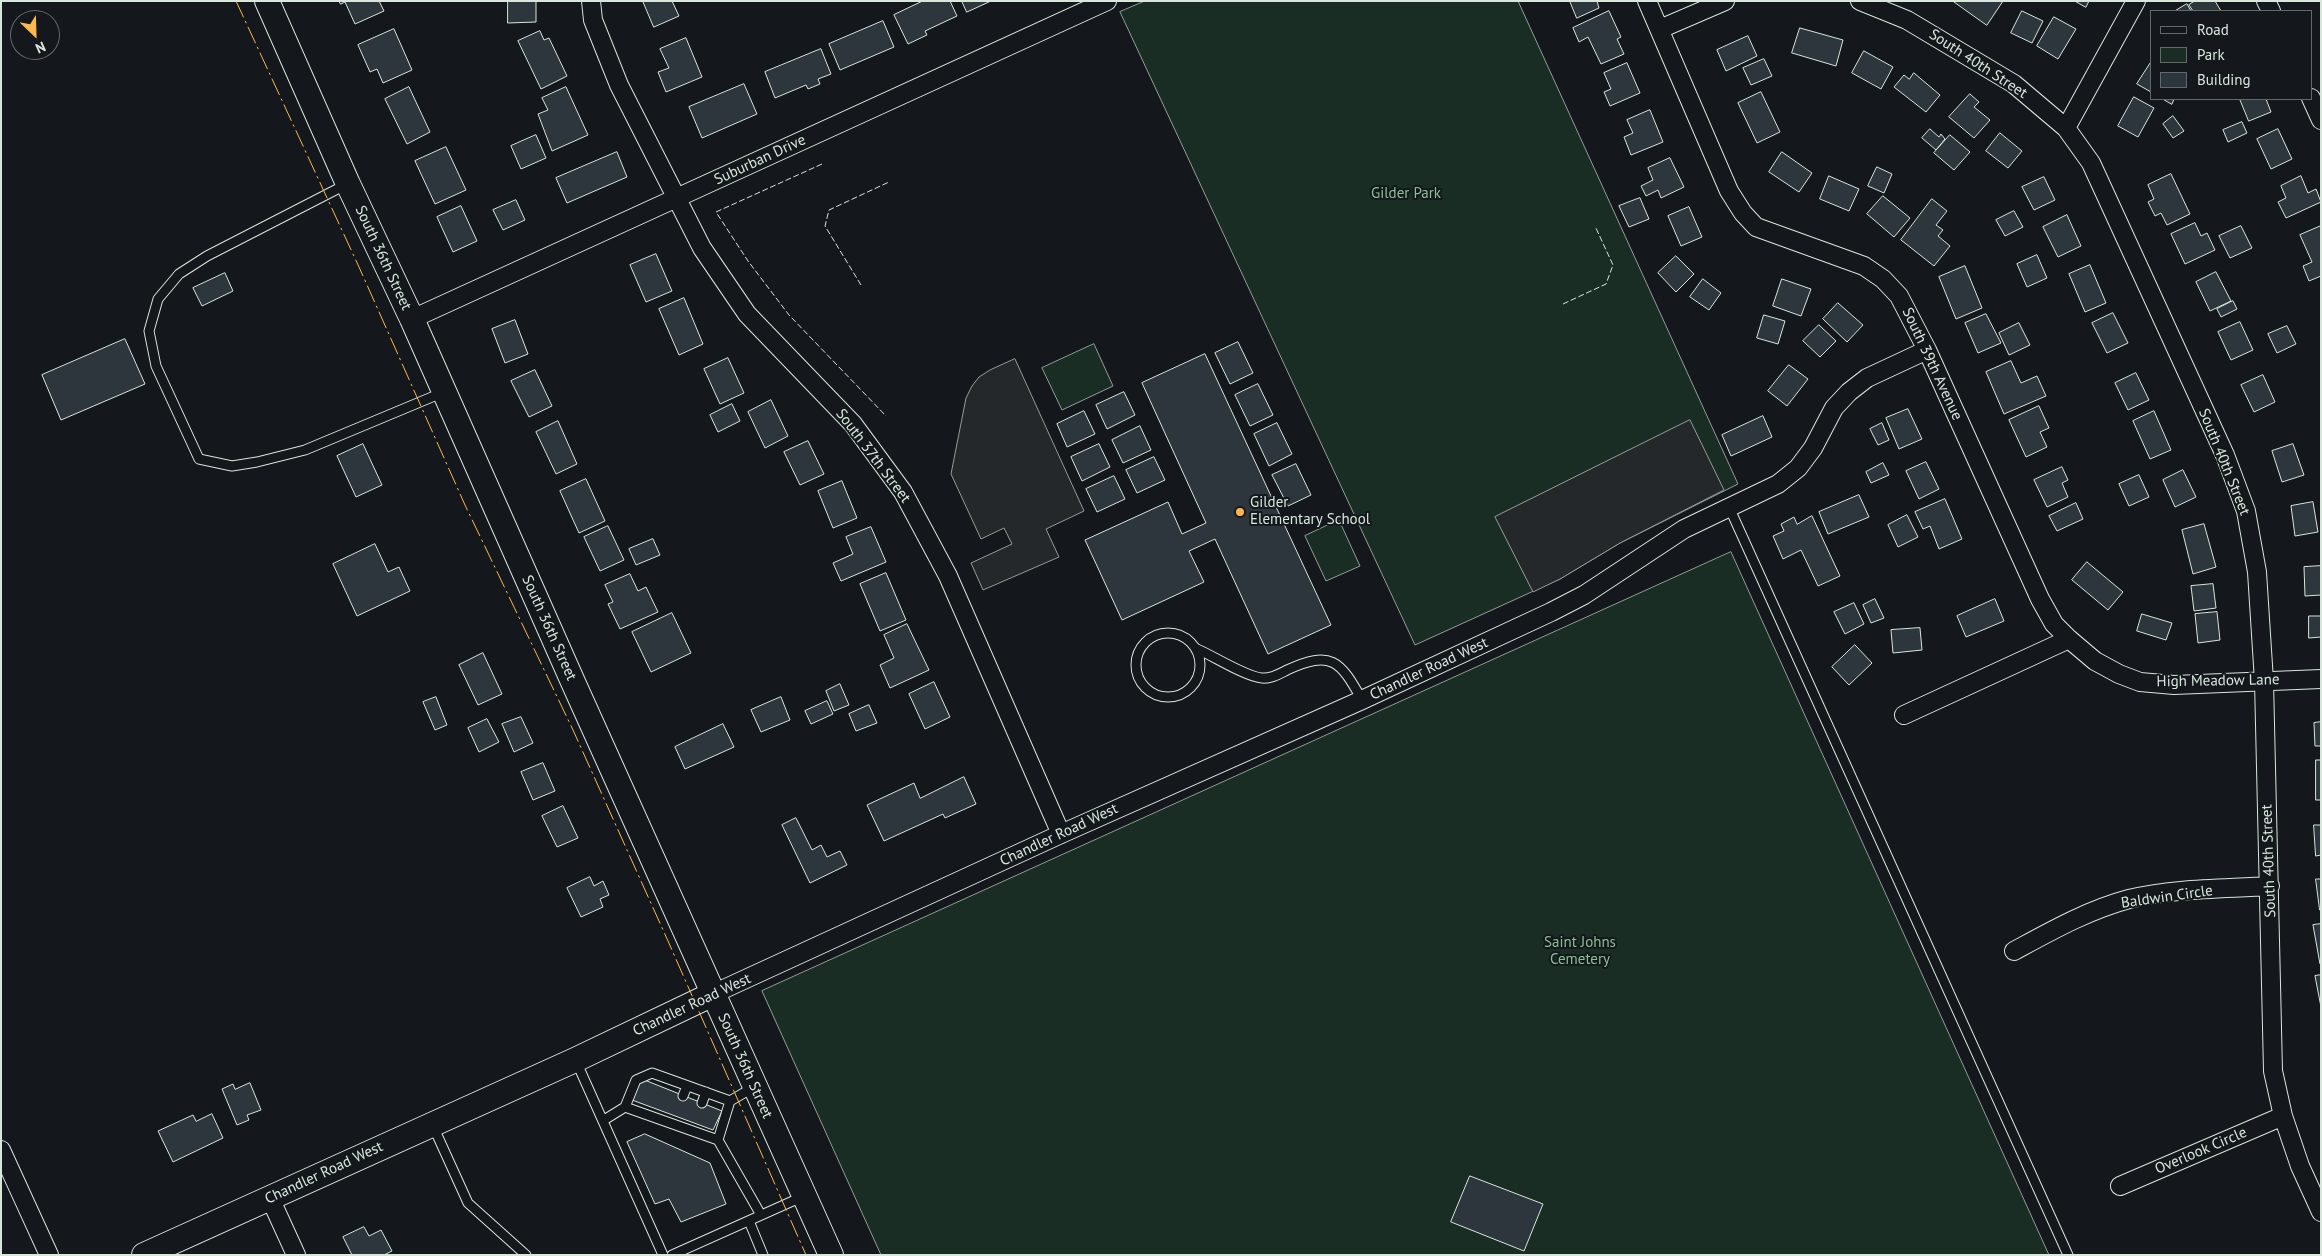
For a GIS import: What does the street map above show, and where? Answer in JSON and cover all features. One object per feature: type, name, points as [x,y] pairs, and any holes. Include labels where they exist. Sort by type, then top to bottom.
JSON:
[{"type":"main road","name":"South 36th Street","points":[[267,1],[348,184],[412,319],[754,1087],[831,1255]]},
{"type":"main road","name":"Chandler Road West","points":[[144,1255],[576,1060],[713,994]]},
{"type":"street","name":"South 37th Street","points":[[591,1],[593,20],[619,85],[702,248],[747,314],[853,424],[903,492],[948,576],[1061,834]]},
{"type":"street","name":"Suburban Drive","points":[[412,319],[1107,1]]},
{"type":"street","name":"South 39th Avenue","points":[[1647,1],[1729,191],[1743,213],[1756,227],[1864,266],[1882,279],[1899,296],[1927,350],[2040,599],[2054,624],[2069,639]]},
{"type":"street","points":[[1660,29],[1725,1]]},
{"type":"street","name":"South 40th Street","points":[[1860,1],[1907,20],[2014,84],[2066,128],[2091,164],[2225,455],[2246,511],[2257,572],[2264,681],[2274,1071],[2283,1116],[2300,1166],[2321,1212]]},
{"type":"street","points":[[2066,128],[2136,1]]},
{"type":"street","points":[[2312,100],[2321,120]]},
{"type":"street","name":"Chandler Road West","points":[[713,994],[1061,834],[1362,700],[1560,608],[1584,595],[1684,529],[1778,484],[1798,468],[1813,448],[1834,408],[1849,392],[1867,378],[1927,350]]},
{"type":"street","points":[[1904,715],[2069,639]]},
{"type":"street","name":"High Meadow Lane","points":[[2069,639],[2095,661],[2119,674],[2140,682],[2174,685],[2321,679]]},
{"type":"street","name":"Baldwin Circle","points":[[2014,951],[2074,919],[2130,899],[2181,892],[2270,886]]},
{"type":"street","name":"Overlook Circle","points":[[2120,1186],[2283,1116]]},
{"type":"street","points":[[1,1150],[49,1255]]},
{"type":"street","points":[[270,1198],[296,1255]]},
{"type":"lane","points":[[348,184],[207,256],[179,274],[158,299],[149,331],[156,366],[199,460],[232,466],[305,450],[444,392]]},
{"type":"lane","points":[[1729,507],[2068,1255]]},
{"type":"lane","points":[[1195,648],[1200,667],[1193,686],[1185,692],[1166,697],[1156,695],[1141,682],[1137,672],[1140,650],[1152,638],[1167,633],[1178,635],[1188,640],[1195,648],[1247,674],[1261,678],[1273,677],[1309,660],[1328,660],[1342,668],[1362,700]]},
{"type":"lane","points":[[576,1060],[663,1255]]},
{"type":"lane","points":[[625,1108],[636,1080],[652,1073],[730,1101]]},
{"type":"lane","points":[[662,1087],[666,1077]]},
{"type":"lane","points":[[683,1096],[687,1086]]},
{"type":"lane","points":[[718,1140],[730,1101],[754,1087]]},
{"type":"lane","points":[[702,1103],[706,1092]]},
{"type":"lane","points":[[604,1120],[625,1108],[653,1112],[692,1126],[718,1140],[761,1215]]},
{"type":"lane","points":[[432,1124],[468,1202],[526,1255]]},
{"type":"lane","points":[[672,1255],[804,1196]]},
{"type":"lane","points":[[749,1221],[761,1254]]},
{"type":"green space","name":"Gilder Park","points":[[1145,1],[1518,1],[1738,484],[1620,543],[1560,579],[1415,645],[1120,12]]},
{"type":"green space","points":[[1094,344],[1113,386],[1062,410],[1042,368]]},
{"type":"green space","points":[[1339,520],[1360,566],[1326,581],[1305,536]]},
{"type":"green space","name":"Saint Johns Cemetery","points":[[1731,552],[2049,1255],[881,1255],[762,991]]},
{"type":"shaded area","points":[[1015,359],[1084,511],[1046,529],[1059,557],[983,590],[971,563],[1012,544],[1004,528],[981,539],[951,474],[966,398],[972,386],[979,377],[990,370]]},
{"type":"shaded area","points":[[1690,420],[1724,490],[1620,543],[1560,579],[1533,592],[1495,517]]},
{"type":"building","points":[[339,1],[379,1],[384,11],[355,24],[345,2],[341,4]]},
{"type":"building","points":[[508,1],[536,1],[536,22],[508,23]]},
{"type":"building","points":[[643,1],[672,1],[679,16],[654,27]]},
{"type":"building","points":[[923,1],[950,1],[957,16],[925,31],[927,35],[908,44],[894,15]]},
{"type":"building","points":[[962,1],[991,1],[967,12]]},
{"type":"building","points":[[1570,1],[1597,1],[1599,8],[1577,18]]},
{"type":"building","points":[[1953,1],[2003,1],[1987,25]]},
{"type":"building","points":[[2075,1],[2089,1],[2086,7]]},
{"type":"building","points":[[2195,1],[2215,1],[2220,10],[2192,10],[2189,5]]},
{"type":"building","points":[[2187,4],[2190,10],[2177,10]]},
{"type":"building","points":[[1609,11],[1621,37],[1617,39],[1624,54],[1601,64],[1588,37],[1579,42],[1573,28]]},
{"type":"building","points":[[2022,11],[2043,21],[2032,43],[2011,33]]},
{"type":"building","points":[[2054,17],[2076,29],[2058,59],[2037,46]]},
{"type":"building","points":[[883,21],[894,47],[840,70],[829,44]]},
{"type":"building","points":[[1800,28],[1843,40],[1836,66],[1792,53]]},
{"type":"building","points":[[394,29],[412,70],[383,83],[377,69],[370,72],[358,45]]},
{"type":"building","points":[[540,31],[544,40],[549,38],[567,76],[541,89],[518,41]]},
{"type":"building","points":[[1748,36],[1757,56],[1726,71],[1717,50]]},
{"type":"building","points":[[686,38],[702,77],[666,92],[658,72],[669,68],[660,49]]},
{"type":"building","points":[[821,49],[831,74],[818,79],[820,84],[808,89],[806,85],[775,98],[765,72]]},
{"type":"building","points":[[1864,51],[1893,67],[1881,89],[1852,73]]},
{"type":"building","points":[[1764,59],[1772,76],[1751,85],[1743,68]]},
{"type":"building","points":[[1627,63],[1640,93],[1610,106],[1604,92],[1611,89],[1604,73]]},
{"type":"building","points":[[2150,64],[2150,91],[2137,84]]},
{"type":"building","points":[[1914,73],[1940,95],[1926,112],[1894,87],[1904,75],[1909,79]]},
{"type":"building","points":[[744,84],[757,114],[702,138],[689,107]]},
{"type":"building","points":[[409,87],[430,132],[407,144],[385,99]]},
{"type":"building","points":[[566,87],[588,135],[552,151],[538,114],[548,110],[542,98]]},
{"type":"building","points":[[1761,92],[1780,132],[1757,143],[1738,103]]},
{"type":"building","points":[[1970,94],[1979,102],[1974,107],[1990,120],[1974,138],[1949,117]]},
{"type":"building","points":[[2134,97],[2154,108],[2138,137],[2118,126]]},
{"type":"building","points":[[2165,100],[2174,100],[2172,104]]},
{"type":"building","points":[[2240,100],[2266,100],[2271,112],[2249,121]]},
{"type":"building","points":[[1650,110],[1663,142],[1631,155],[1624,137],[1633,133],[1627,120]]},
{"type":"building","points":[[2173,116],[2184,131],[2173,138],[2163,124]]},
{"type":"building","points":[[2242,122],[2247,133],[2228,142],[2223,130]]},
{"type":"building","points":[[1930,129],[1939,137],[1941,134],[1945,139],[1936,150],[1922,138]]},
{"type":"building","points":[[2278,129],[2292,159],[2271,169],[2257,139]]},
{"type":"building","points":[[2000,133],[2022,151],[2008,168],[1986,151]]},
{"type":"building","points":[[536,135],[546,158],[521,169],[511,146]]},
{"type":"building","points":[[1950,135],[1970,152],[1954,170],[1934,153]]},
{"type":"building","points":[[446,147],[466,190],[435,204],[415,161]]},
{"type":"building","points":[[617,152],[627,177],[567,203],[556,178]]},
{"type":"building","points":[[1782,152],[1812,173],[1799,192],[1769,172]]},
{"type":"building","points":[[1670,158],[1684,187],[1661,198],[1658,190],[1646,196],[1641,186],[1653,180],[1648,168]]},
{"type":"building","points":[[1877,167],[1892,174],[1884,193],[1868,186]]},
{"type":"building","points":[[2171,174],[2190,214],[2167,225],[2161,213],[2155,216],[2148,202],[2154,199],[2148,185]]},
{"type":"building","points":[[1829,176],[1859,189],[1849,211],[1820,199]]},
{"type":"building","points":[[2301,176],[2308,193],[2316,189],[2321,202],[2286,218],[2278,202],[2286,198],[2281,186]]},
{"type":"building","points":[[2044,177],[2055,200],[2034,210],[2022,187]]},
{"type":"building","points":[[1883,196],[1910,218],[1894,237],[1867,214]]},
{"type":"building","points":[[1640,198],[1649,219],[1629,227],[1619,206]]},
{"type":"building","points":[[1932,199],[1947,211],[1936,225],[1943,230],[1938,236],[1950,246],[1934,266],[1901,240]]},
{"type":"building","points":[[516,200],[525,220],[503,230],[493,210]]},
{"type":"building","points":[[461,206],[477,241],[453,252],[437,217]]},
{"type":"building","points":[[1689,207],[1702,237],[1681,246],[1668,216]]},
{"type":"building","points":[[2014,211],[2023,227],[2005,236],[1996,220]]},
{"type":"building","points":[[2067,215],[2081,246],[2058,257],[2043,227]]},
{"type":"building","points":[[2195,223],[2201,236],[2207,233],[2215,250],[2185,264],[2171,234]]},
{"type":"building","points":[[2241,226],[2252,248],[2230,258],[2219,236]]},
{"type":"building","points":[[2321,226],[2321,276],[2309,281],[2303,266],[2312,262],[2300,235]]},
{"type":"building","points":[[656,254],[672,291],[646,302],[630,265]]},
{"type":"building","points":[[2037,255],[2047,278],[2027,287],[2017,264]]},
{"type":"building","points":[[1676,256],[1694,274],[1676,292],[1658,273]]},
{"type":"building","points":[[2090,265],[2106,303],[2085,312],[2069,274]]},
{"type":"building","points":[[1965,266],[1982,308],[1956,319],[1939,277]]},
{"type":"building","points":[[2216,272],[2231,301],[2210,311],[2196,282]]},
{"type":"building","points":[[225,273],[233,291],[202,306],[193,288]]},
{"type":"building","points":[[1703,279],[1721,293],[1709,310],[1690,297]]},
{"type":"building","points":[[1782,279],[1811,289],[1801,316],[1773,306]]},
{"type":"building","points":[[684,298],[703,344],[679,355],[659,309]]},
{"type":"building","points":[[2233,301],[2237,309],[2221,317],[2217,309]]},
{"type":"building","points":[[1838,303],[1863,325],[1847,342],[1823,319]]},
{"type":"building","points":[[2113,313],[2128,343],[2107,353],[2092,323]]},
{"type":"building","points":[[1986,314],[2001,343],[1978,353],[1965,323]]},
{"type":"building","points":[[1764,315],[1785,321],[1778,344],[1757,338]]},
{"type":"building","points":[[515,320],[528,354],[505,363],[492,329]]},
{"type":"building","points":[[2240,322],[2253,350],[2231,360],[2218,332]]},
{"type":"building","points":[[2019,323],[2030,345],[2009,355],[1999,333]]},
{"type":"building","points":[[1819,325],[1836,341],[1820,357],[1803,341]]},
{"type":"building","points":[[2287,326],[2296,344],[2277,353],[2268,334]]},
{"type":"building","points":[[125,339],[145,384],[61,420],[42,375]]},
{"type":"building","points":[[1238,342],[1253,373],[1230,384],[1215,353]]},
{"type":"building","name":"Gilder Elementary School","points":[[1205,354],[1331,625],[1268,654],[1215,539],[1189,551],[1204,582],[1122,620],[1085,540],[1168,502],[1182,534],[1206,523],[1142,383]]},
{"type":"building","points":[[728,358],[744,393],[720,404],[704,369]]},
{"type":"building","points":[[2011,361],[2021,383],[2037,376],[2046,396],[2004,414],[1986,372]]},
{"type":"building","points":[[1789,365],[1808,379],[1787,406],[1768,391]]},
{"type":"building","points":[[535,370],[552,406],[529,417],[511,381]]},
{"type":"building","points":[[2136,373],[2149,400],[2128,410],[2115,383]]},
{"type":"building","points":[[2263,375],[2275,402],[2254,412],[2241,385]]},
{"type":"building","points":[[1258,384],[1273,415],[1250,426],[1235,395]]},
{"type":"building","points":[[1124,392],[1135,415],[1107,429],[1096,405]]},
{"type":"building","points":[[771,400],[788,436],[765,448],[748,412]]},
{"type":"building","points":[[732,404],[740,421],[718,432],[710,415]]},
{"type":"building","points":[[2039,406],[2049,428],[2040,432],[2047,447],[2026,457],[2009,420]]},
{"type":"building","points":[[1908,409],[1922,439],[1899,449],[1886,418]]},
{"type":"building","points":[[1084,411],[1095,434],[1067,447],[1057,424]]},
{"type":"building","points":[[2154,411],[2171,450],[2150,459],[2133,421]]},
{"type":"building","points":[[1763,416],[1772,437],[1731,456],[1722,435]]},
{"type":"building","points":[[558,421],[577,464],[556,474],[536,432]]},
{"type":"building","points":[[1277,423],[1292,454],[1269,466],[1254,434]]},
{"type":"building","points":[[1882,423],[1889,440],[1878,445],[1870,429]]},
{"type":"building","points":[[1140,426],[1151,450],[1123,463],[1112,440]]},
{"type":"building","points":[[808,441],[824,474],[800,485],[784,452]]},
{"type":"building","points":[[363,444],[382,485],[356,497],[337,456]]},
{"type":"building","points":[[1099,444],[1110,467],[1082,481],[1071,457]]},
{"type":"building","points":[[2293,444],[2304,475],[2282,482],[2272,451]]},
{"type":"building","points":[[1154,457],[1165,480],[1137,493],[1126,470]]},
{"type":"building","points":[[1926,462],[1939,489],[1919,499],[1906,471]]},
{"type":"building","points":[[1883,463],[1889,475],[1871,483],[1866,472]]},
{"type":"building","points":[[1296,464],[1311,495],[1288,506],[1272,475]]},
{"type":"building","points":[[2062,467],[2068,480],[2062,483],[2068,497],[2047,507],[2034,480]]},
{"type":"building","points":[[2183,470],[2196,497],[2175,507],[2163,480]]},
{"type":"building","points":[[2139,475],[2149,497],[2129,506],[2119,484]]},
{"type":"building","points":[[1114,476],[1125,499],[1097,512],[1086,489]]},
{"type":"building","points":[[586,479],[605,521],[579,533],[560,491]]},
{"type":"building","points":[[842,481],[857,518],[833,528],[818,491]]},
{"type":"building","points":[[1859,495],[1869,517],[1828,534],[1819,512]]},
{"type":"building","points":[[1945,499],[1962,539],[1939,549],[1930,526],[1923,529],[1915,512]]},
{"type":"building","points":[[2313,502],[2318,532],[2295,536],[2291,506]]},
{"type":"building","points":[[2076,503],[2083,519],[2057,531],[2049,516]]},
{"type":"building","points":[[1907,515],[1918,537],[1898,547],[1888,525]]},
{"type":"building","points":[[1812,516],[1840,576],[1818,586],[1801,550],[1783,559],[1773,536],[1784,531],[1781,524],[1794,517],[1797,524]]},
{"type":"building","points":[[2204,524],[2216,567],[2193,574],[2182,530]]},
{"type":"building","points":[[608,526],[624,560],[600,571],[584,537]]},
{"type":"building","points":[[871,527],[886,562],[841,581],[833,563],[853,554],[846,537]]},
{"type":"building","points":[[653,539],[660,555],[636,565],[629,549]]},
{"type":"building","points":[[375,544],[388,572],[399,567],[410,591],[357,616],[333,564]]},
{"type":"building","points":[[2087,562],[2123,592],[2108,610],[2072,580]]},
{"type":"building","points":[[2321,566],[2321,595],[2305,596],[2304,567]]},
{"type":"building","points":[[886,573],[906,620],[880,631],[860,584]]},
{"type":"building","points":[[630,574],[638,591],[646,587],[658,612],[620,629],[608,604],[613,602],[605,585]]},
{"type":"building","points":[[2213,584],[2216,608],[2194,611],[2191,586]]},
{"type":"building","points":[[1875,599],[1884,618],[1871,623],[1863,605]]},
{"type":"building","points":[[1995,599],[2004,621],[1966,637],[1957,616]]},
{"type":"building","points":[[1854,603],[1864,624],[1845,634],[1834,612]]},
{"type":"building","points":[[2217,612],[2220,640],[2198,643],[2195,614]]},
{"type":"building","points":[[672,613],[691,653],[651,672],[632,632]]},
{"type":"building","points":[[2142,614],[2172,623],[2166,640],[2137,631]]},
{"type":"building","points":[[2309,616],[2321,616],[2321,637],[2309,638]]},
{"type":"building","points":[[907,624],[929,670],[890,688],[880,665],[894,658],[884,635]]},
{"type":"building","points":[[1920,628],[1922,650],[1893,653],[1891,630]]},
{"type":"building","points":[[1855,645],[1872,663],[1849,685],[1832,667]]},
{"type":"building","points":[[483,653],[502,694],[478,705],[459,665]]},
{"type":"building","points":[[934,682],[950,717],[925,729],[909,694]]},
{"type":"building","points":[[840,684],[849,705],[834,711],[826,691]]},
{"type":"building","points":[[436,697],[447,725],[435,730],[423,702]]},
{"type":"building","points":[[781,697],[790,720],[761,732],[751,710]]},
{"type":"building","points":[[827,701],[833,714],[811,724],[805,711]]},
{"type":"building","points":[[869,705],[877,723],[856,731],[849,714]]},
{"type":"building","points":[[521,717],[533,743],[514,752],[502,724]]},
{"type":"building","points":[[487,719],[499,742],[479,752],[468,728]]},
{"type":"building","points":[[2321,722],[2321,746],[2315,746],[2314,723]]},
{"type":"building","points":[[723,724],[734,747],[685,769],[675,747]]},
{"type":"building","points":[[2316,760],[2321,760],[2321,800],[2316,800]]},
{"type":"building","points":[[543,763],[555,791],[533,800],[521,772]]},
{"type":"building","points":[[964,777],[976,804],[945,818],[943,814],[884,841],[867,805],[914,783],[920,798]]},
{"type":"building","points":[[563,806],[578,838],[557,847],[542,816]]},
{"type":"building","points":[[796,818],[812,850],[821,845],[827,857],[840,851],[847,865],[810,883],[782,825]]},
{"type":"building","points":[[2314,825],[2321,825],[2321,855],[2316,856]]},
{"type":"building","points":[[590,877],[594,886],[603,881],[609,895],[600,899],[603,907],[581,917],[567,888]]},
{"type":"building","points":[[2316,879],[2321,879],[2321,910],[2320,910]]},
{"type":"building","points":[[2321,924],[2321,964],[2320,964],[2313,925]]},
{"type":"building","points":[[2321,975],[2321,1007],[2315,976]]},
{"type":"building","points":[[642,1079],[722,1111],[713,1130],[632,1100]]},
{"type":"building","points":[[250,1083],[261,1110],[247,1115],[249,1120],[237,1125],[222,1089],[233,1084],[235,1089]]},
{"type":"building","points":[[212,1114],[223,1138],[173,1162],[158,1131],[193,1115],[196,1121]]},
{"type":"building","points":[[645,1134],[710,1163],[726,1204],[681,1222],[669,1199],[655,1204],[627,1142]]},
{"type":"building","points":[[1470,1176],[1543,1204],[1524,1251],[1451,1222]]},
{"type":"building","points":[[364,1227],[369,1236],[381,1230],[392,1251],[384,1255],[352,1255],[343,1237]]},
{"type":"fence","points":[[822,164],[716,212],[748,261],[789,315],[886,416]]},
{"type":"fence","points":[[861,285],[825,226],[829,210],[889,182]]},
{"type":"fence","points":[[1563,304],[1606,284],[1613,265],[1595,226]]},
{"type":"power","points":[[236,1],[359,267],[465,505],[573,730],[806,1255]]},
{"type":"place","name":"Gilder Elementary School","points":[[1240,512]]}]
